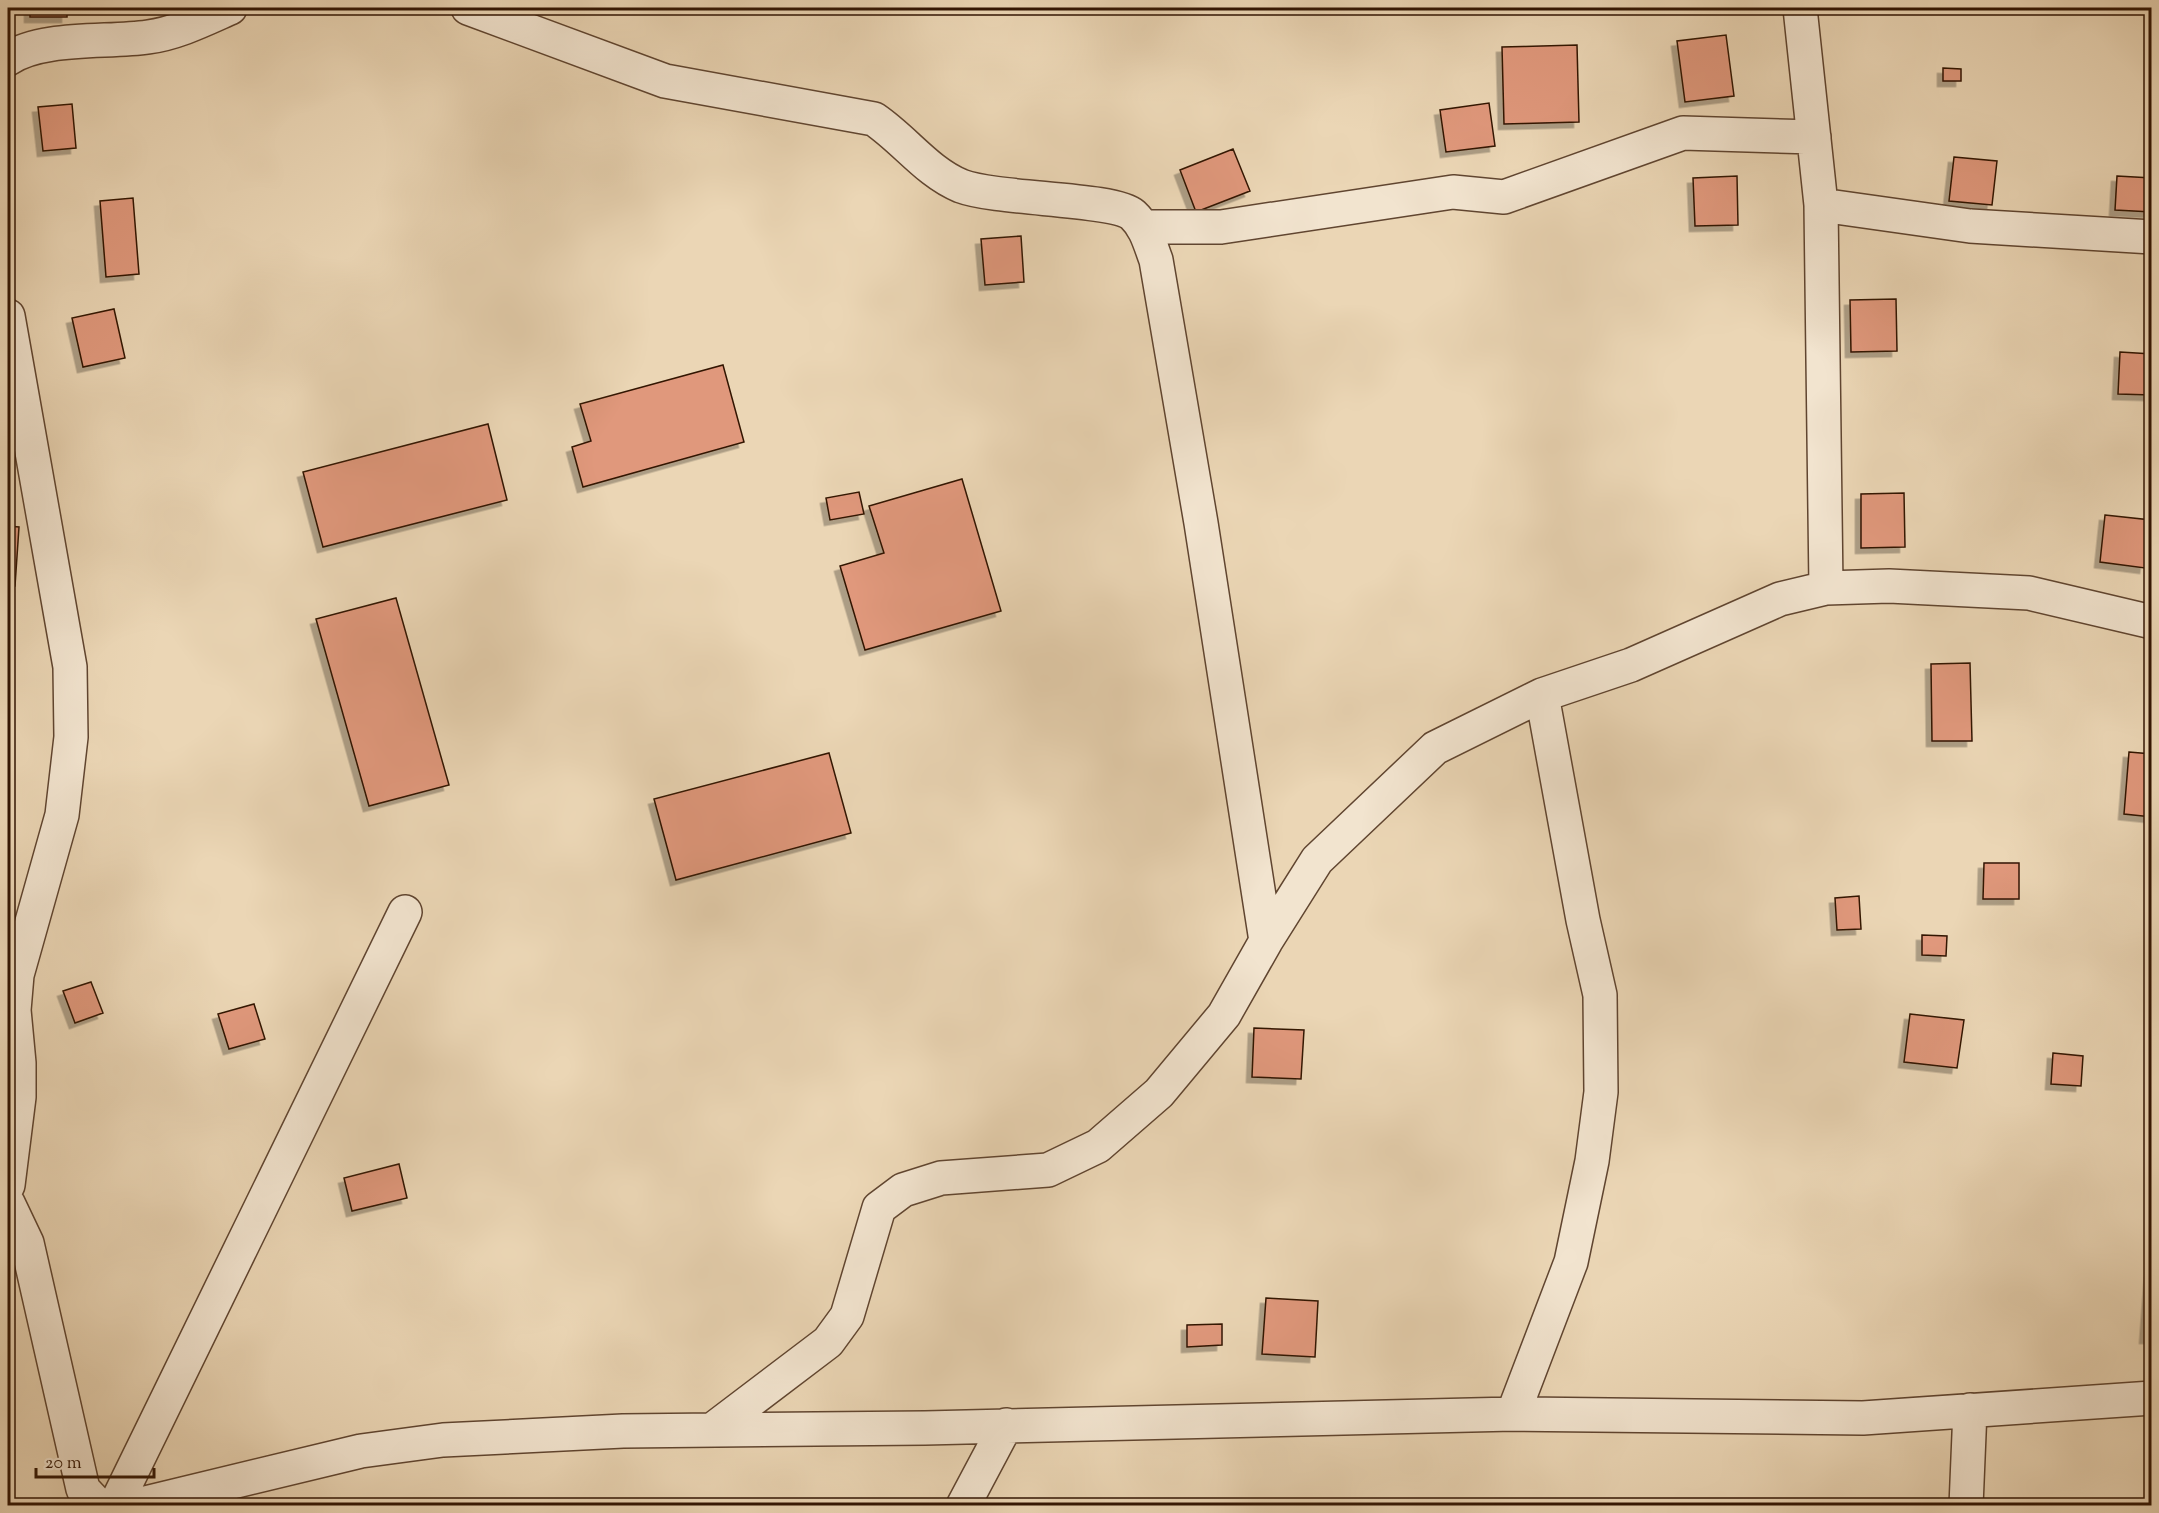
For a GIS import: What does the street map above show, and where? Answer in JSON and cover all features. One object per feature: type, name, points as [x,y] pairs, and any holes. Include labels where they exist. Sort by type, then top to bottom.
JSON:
[{"type":"street","points":[[8,59],[18,52],[52,45],[149,37],[180,30],[230,8]]},
{"type":"street","points":[[468,8],[666,81],[874,119],[897,135],[934,172],[962,186],[1002,196],[1098,205],[1131,213],[1144,227],[1156,260],[1201,523],[1266,940]]},
{"type":"street","points":[[1800,8],[1821,205],[1826,588]]},
{"type":"street","points":[[1144,227],[1221,227],[1453,192],[1504,197],[1683,133],[1814,137]]},
{"type":"street","points":[[1821,205],[1970,226],[2151,237]]},
{"type":"street","points":[[8,316],[70,667],[71,737],[62,815],[17,975],[14,1010],[20,1063],[19,1097],[8,1185]]},
{"type":"street","points":[[712,1430],[828,1342],[847,1316],[879,1208],[903,1190],[941,1178],[1048,1170],[1098,1146],[1159,1094],[1224,1015],[1266,940],[1317,860],[1435,748],[1542,695],[1631,665],[1780,599],[1826,588],[1889,586],[2029,593],[2151,622]]},
{"type":"street","points":[[1513,1414],[1571,1262],[1592,1161],[1601,1092],[1600,995],[1583,920],[1542,695]]},
{"type":"street","points":[[116,1506],[405,912]]},
{"type":"street","points":[[8,1203],[27,1243],[83,1489],[99,1506]]},
{"type":"street","points":[[133,1506],[361,1451],[431,1441],[623,1431],[1513,1414],[1863,1418],[2151,1398]]},
{"type":"street","points":[[1966,1506],[1970,1410]]},
{"type":"street","points":[[963,1506],[1006,1425]]},
{"type":"building","points":[[30,8],[67,8],[67,17],[30,17]]},
{"type":"building","points":[[1726,35],[1734,96],[1685,102],[1677,41]]},
{"type":"building","points":[[1577,45],[1579,122],[1504,124],[1502,47]]},
{"type":"building","points":[[1943,68],[1961,69],[1961,81],[1943,81]]},
{"type":"building","points":[[1489,103],[1495,146],[1446,152],[1440,110]]},
{"type":"building","points":[[72,104],[76,148],[43,151],[38,107]]},
{"type":"building","points":[[1233,149],[1250,191],[1196,212],[1180,170]]},
{"type":"building","points":[[1954,157],[1997,161],[1992,205],[1949,201]]},
{"type":"building","points":[[1737,176],[1738,225],[1695,226],[1693,178]]},
{"type":"building","points":[[2117,176],[2152,178],[2152,212],[2115,210]]},
{"type":"building","points":[[133,198],[139,274],[106,277],[100,201]]},
{"type":"building","points":[[1021,236],[1024,282],[985,285],[981,239]]},
{"type":"building","points":[[1896,299],[1897,351],[1851,352],[1850,300]]},
{"type":"building","points":[[114,309],[125,358],[83,367],[72,318]]},
{"type":"building","points":[[2120,352],[2152,354],[2152,395],[2118,394]]},
{"type":"building","points":[[723,365],[744,442],[583,487],[572,447],[591,441],[580,404]]},
{"type":"building","points":[[488,424],[507,500],[323,547],[303,472]]},
{"type":"building","points":[[962,479],[1001,611],[865,650],[840,566],[884,553],[869,506]]},
{"type":"building","points":[[859,492],[864,514],[830,520],[826,498]]},
{"type":"building","points":[[1904,493],[1905,547],[1861,548],[1861,494]]},
{"type":"building","points":[[2105,515],[2151,520],[2145,568],[2100,562]]},
{"type":"building","points":[[8,526],[19,527],[15,586],[8,586]]},
{"type":"building","points":[[396,598],[449,785],[369,806],[316,619]]},
{"type":"building","points":[[1970,663],[1972,741],[1932,741],[1931,664]]},
{"type":"building","points":[[2129,752],[2152,754],[2152,817],[2124,814]]},
{"type":"building","points":[[829,753],[851,833],[676,880],[654,799]]},
{"type":"building","points":[[1984,863],[2019,863],[2019,899],[1983,899]]},
{"type":"building","points":[[1859,896],[1861,929],[1837,930],[1835,898]]},
{"type":"building","points":[[1922,935],[1947,936],[1946,956],[1922,955]]},
{"type":"building","points":[[91,982],[103,1013],[75,1023],[63,991]]},
{"type":"building","points":[[254,1004],[265,1039],[229,1049],[218,1014]]},
{"type":"building","points":[[1910,1014],[1964,1020],[1957,1068],[1904,1062]]},
{"type":"building","points":[[1254,1028],[1304,1030],[1301,1079],[1252,1077]]},
{"type":"building","points":[[2053,1053],[2083,1056],[2081,1086],[2051,1084]]},
{"type":"building","points":[[399,1164],[407,1198],[352,1211],[344,1178]]},
{"type":"building","points":[[2150,1272],[2152,1272],[2152,1338],[2145,1338]]},
{"type":"building","points":[[1266,1298],[1318,1301],[1315,1357],[1262,1354]]},
{"type":"building","points":[[1222,1324],[1222,1345],[1187,1347],[1187,1325]]}]
